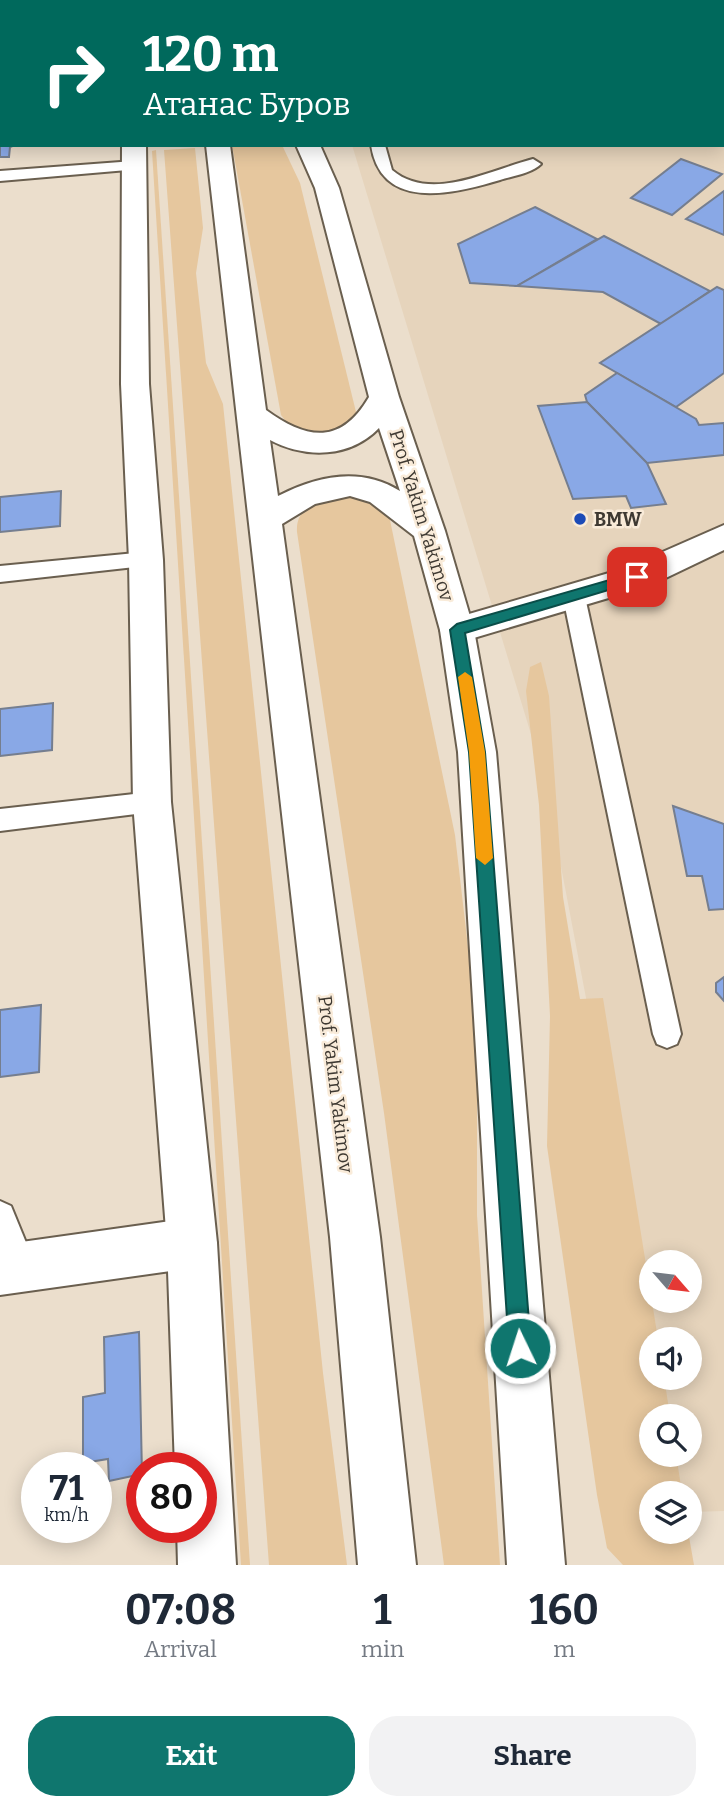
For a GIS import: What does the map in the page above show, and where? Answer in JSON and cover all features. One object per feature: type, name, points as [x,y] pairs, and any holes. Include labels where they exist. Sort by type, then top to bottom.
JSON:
[{"type":"main road","name":"Prof. Yakim Yakimov","points":[[218,147],[353,1223],[387,1565]]},
{"type":"main road","name":"Prof. Yakim Yakimov","points":[[309,147],[327,188],[384,397],[429,531],[457,630],[477,752],[536,1565]]},
{"type":"main road","points":[[134,156],[135,384],[146,560],[152,802],[192,1242],[207,1565]]},
{"type":"main road","points":[[251,413],[268,428],[285,437],[311,443],[336,444],[352,438],[369,424],[384,397]]},
{"type":"main road","points":[[264,521],[285,504],[311,492],[328,487],[352,487],[378,492],[429,531]]},
{"type":"main road","points":[[457,630],[637,577],[724,536]]},
{"type":"main road","points":[[10,1269],[192,1242]]},
{"type":"lane","points":[[378,147],[381,166],[388,176],[406,184],[430,188],[463,186],[533,164]]},
{"type":"lane","points":[[0,176],[134,156]]},
{"type":"lane","points":[[0,573],[146,560]]},
{"type":"lane","points":[[574,597],[667,1034]]},
{"type":"lane","points":[[0,820],[152,802]]},
{"type":"lane","points":[[0,1217],[10,1269]]},
{"type":"shaded area","points":[[232,147],[283,147],[300,183],[356,412],[345,428],[328,433],[290,427],[281,415]]},
{"type":"shaded area","points":[[353,147],[724,147],[724,1511],[702,1512],[702,1481],[678,1481],[675,1467],[702,1467],[702,1404],[663,1404],[660,1390],[702,1390],[702,1327],[649,1327],[646,1313],[702,1313],[702,1250],[639,1250],[639,1277],[544,777]]},
{"type":"shaded area","points":[[195,148],[203,228],[196,273],[206,363],[223,404],[323,1373],[347,1565],[269,1565],[164,150]]},
{"type":"shaded area","points":[[156,150],[250,1565],[241,1565],[152,151]]},
{"type":"shaded area","points":[[354,493],[386,510],[390,520],[455,835],[477,1025],[477,1215],[500,1565],[444,1565],[384,1113],[297,532],[298,521],[308,507]]},
{"type":"shaded area","points":[[541,662],[549,696],[563,897],[580,999],[603,998],[644,1250],[639,1250],[639,1313],[654,1313],[656,1327],[639,1327],[639,1390],[666,1390],[668,1404],[639,1404],[639,1467],[678,1467],[680,1481],[639,1481],[639,1544],[690,1544],[694,1565],[623,1565],[607,1548],[597,1495],[547,1146],[550,1016],[539,805],[526,691],[530,667]]},
{"type":"building","points":[[0,147],[10,147],[9,157],[0,157]]},
{"type":"building","points":[[681,159],[722,174],[672,215],[631,198]]},
{"type":"building","points":[[724,191],[724,235],[686,219]]},
{"type":"building","points":[[535,207],[597,239],[517,286],[470,283],[458,244]]},
{"type":"building","points":[[604,236],[710,291],[661,324],[603,292],[517,286]]},
{"type":"building","points":[[717,287],[724,290],[724,373],[676,407],[600,363]]},
{"type":"building","points":[[617,373],[696,419],[699,425],[724,423],[724,455],[647,463],[587,402],[585,395]]},
{"type":"building","points":[[587,402],[647,463],[666,504],[631,508],[626,496],[573,499],[538,406]]},
{"type":"building","points":[[61,491],[60,526],[0,532],[0,497]]},
{"type":"building","points":[[53,703],[52,750],[0,756],[0,709]]},
{"type":"building","points":[[673,806],[724,824],[724,909],[709,910],[702,876],[687,876]]},
{"type":"building","points":[[724,977],[724,1001],[716,992],[716,983]]},
{"type":"building","points":[[41,1005],[39,1072],[0,1077],[0,1010]]},
{"type":"building","points":[[139,1332],[142,1452],[126,1452],[126,1477],[112,1480],[112,1452],[83,1452],[83,1397],[105,1393],[104,1337]]},
{"type":"slow traffic","points":[[465,677],[477,752],[485,858]]},
{"type":"place","name":"BMW","points":[[580,519]]},
{"type":"route","points":[[520,1348],[477,752],[457,630],[637,577]]}]
